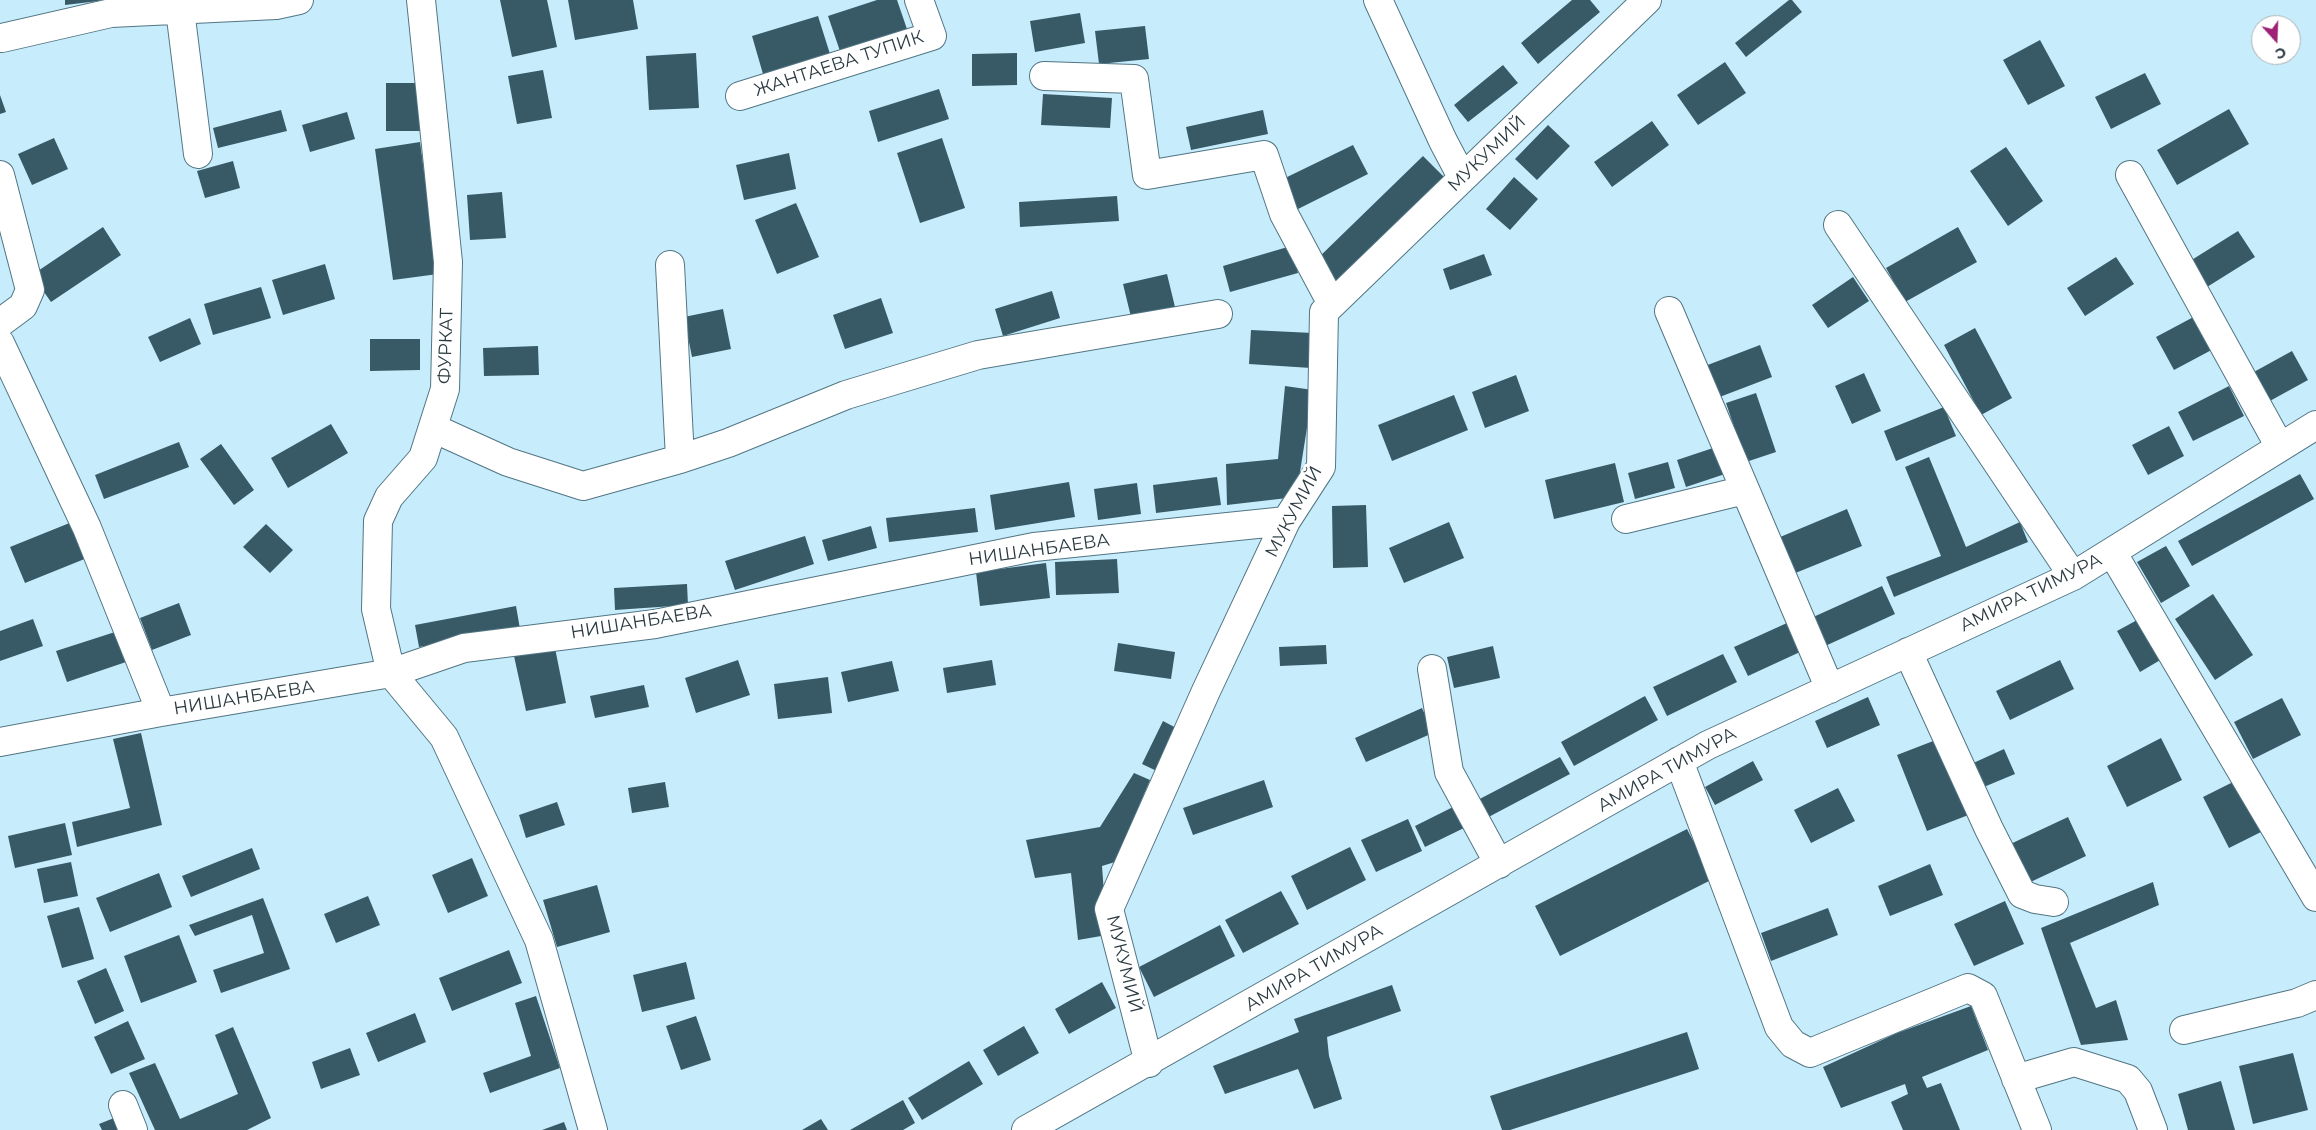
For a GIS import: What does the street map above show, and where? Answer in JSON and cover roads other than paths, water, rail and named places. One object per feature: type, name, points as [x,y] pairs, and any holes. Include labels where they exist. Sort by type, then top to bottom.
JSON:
[{"type":"street","points":[[2,38],[111,13],[276,5],[299,0]]},
{"type":"street","name":"ФУРКАТ","points":[[391,673],[376,609],[378,521],[389,496],[423,458],[445,389],[448,262],[421,0]]},
{"type":"street","name":"ЖАНТАЕВА ТУПИК","points":[[740,96],[932,36],[919,0]]},
{"type":"street","points":[[1378,0],[1442,141],[1462,178]]},
{"type":"street","name":"МУКУМИЙ","points":[[1149,1062],[1109,909],[1206,690],[1286,521],[1321,467],[1324,312],[1646,0]]},
{"type":"street","points":[[180,10],[198,154]]},
{"type":"street","points":[[1044,76],[1134,79],[1147,176],[1264,155],[1284,214],[1332,304]]},
{"type":"street","points":[[0,175],[30,290],[23,306],[0,323]]},
{"type":"street","points":[[2130,176],[2280,448]]},
{"type":"street","points":[[1838,225],[2074,576]]},
{"type":"street","points":[[670,265],[680,459]]},
{"type":"street","points":[[1669,311],[1830,689]]},
{"type":"street","points":[[433,428],[508,462],[583,486],[680,459],[728,443],[846,395],[978,355],[1218,314]]},
{"type":"street","points":[[0,343],[87,528],[161,712]]},
{"type":"street","name":"АМИРА ТИМУРА","points":[[1026,1130],[1708,745],[2074,576],[2316,425]]},
{"type":"street","points":[[1626,519],[1745,490]]},
{"type":"street","name":"НИШАНБАЕВА","points":[[0,742],[161,712],[391,673],[464,648],[655,624],[1034,547],[1286,521]]},
{"type":"street","points":[[2112,552],[2316,897]]},
{"type":"street","points":[[1908,652],[1989,829],[2022,894],[2035,899],[2054,902]]},
{"type":"street","points":[[1432,669],[1449,772],[1499,864]]},
{"type":"street","points":[[391,673],[444,737],[539,940],[593,1130]]},
{"type":"street","points":[[1679,761],[1779,1027],[1792,1044],[1810,1053],[1968,988],[1984,996],[2037,1130]]},
{"type":"street","points":[[2184,1030],[2297,1003],[2316,995]]},
{"type":"street","points":[[2016,1079],[2074,1062],[2128,1079],[2138,1091],[2152,1130]]},
{"type":"street","points":[[123,1105],[133,1130]]}]
